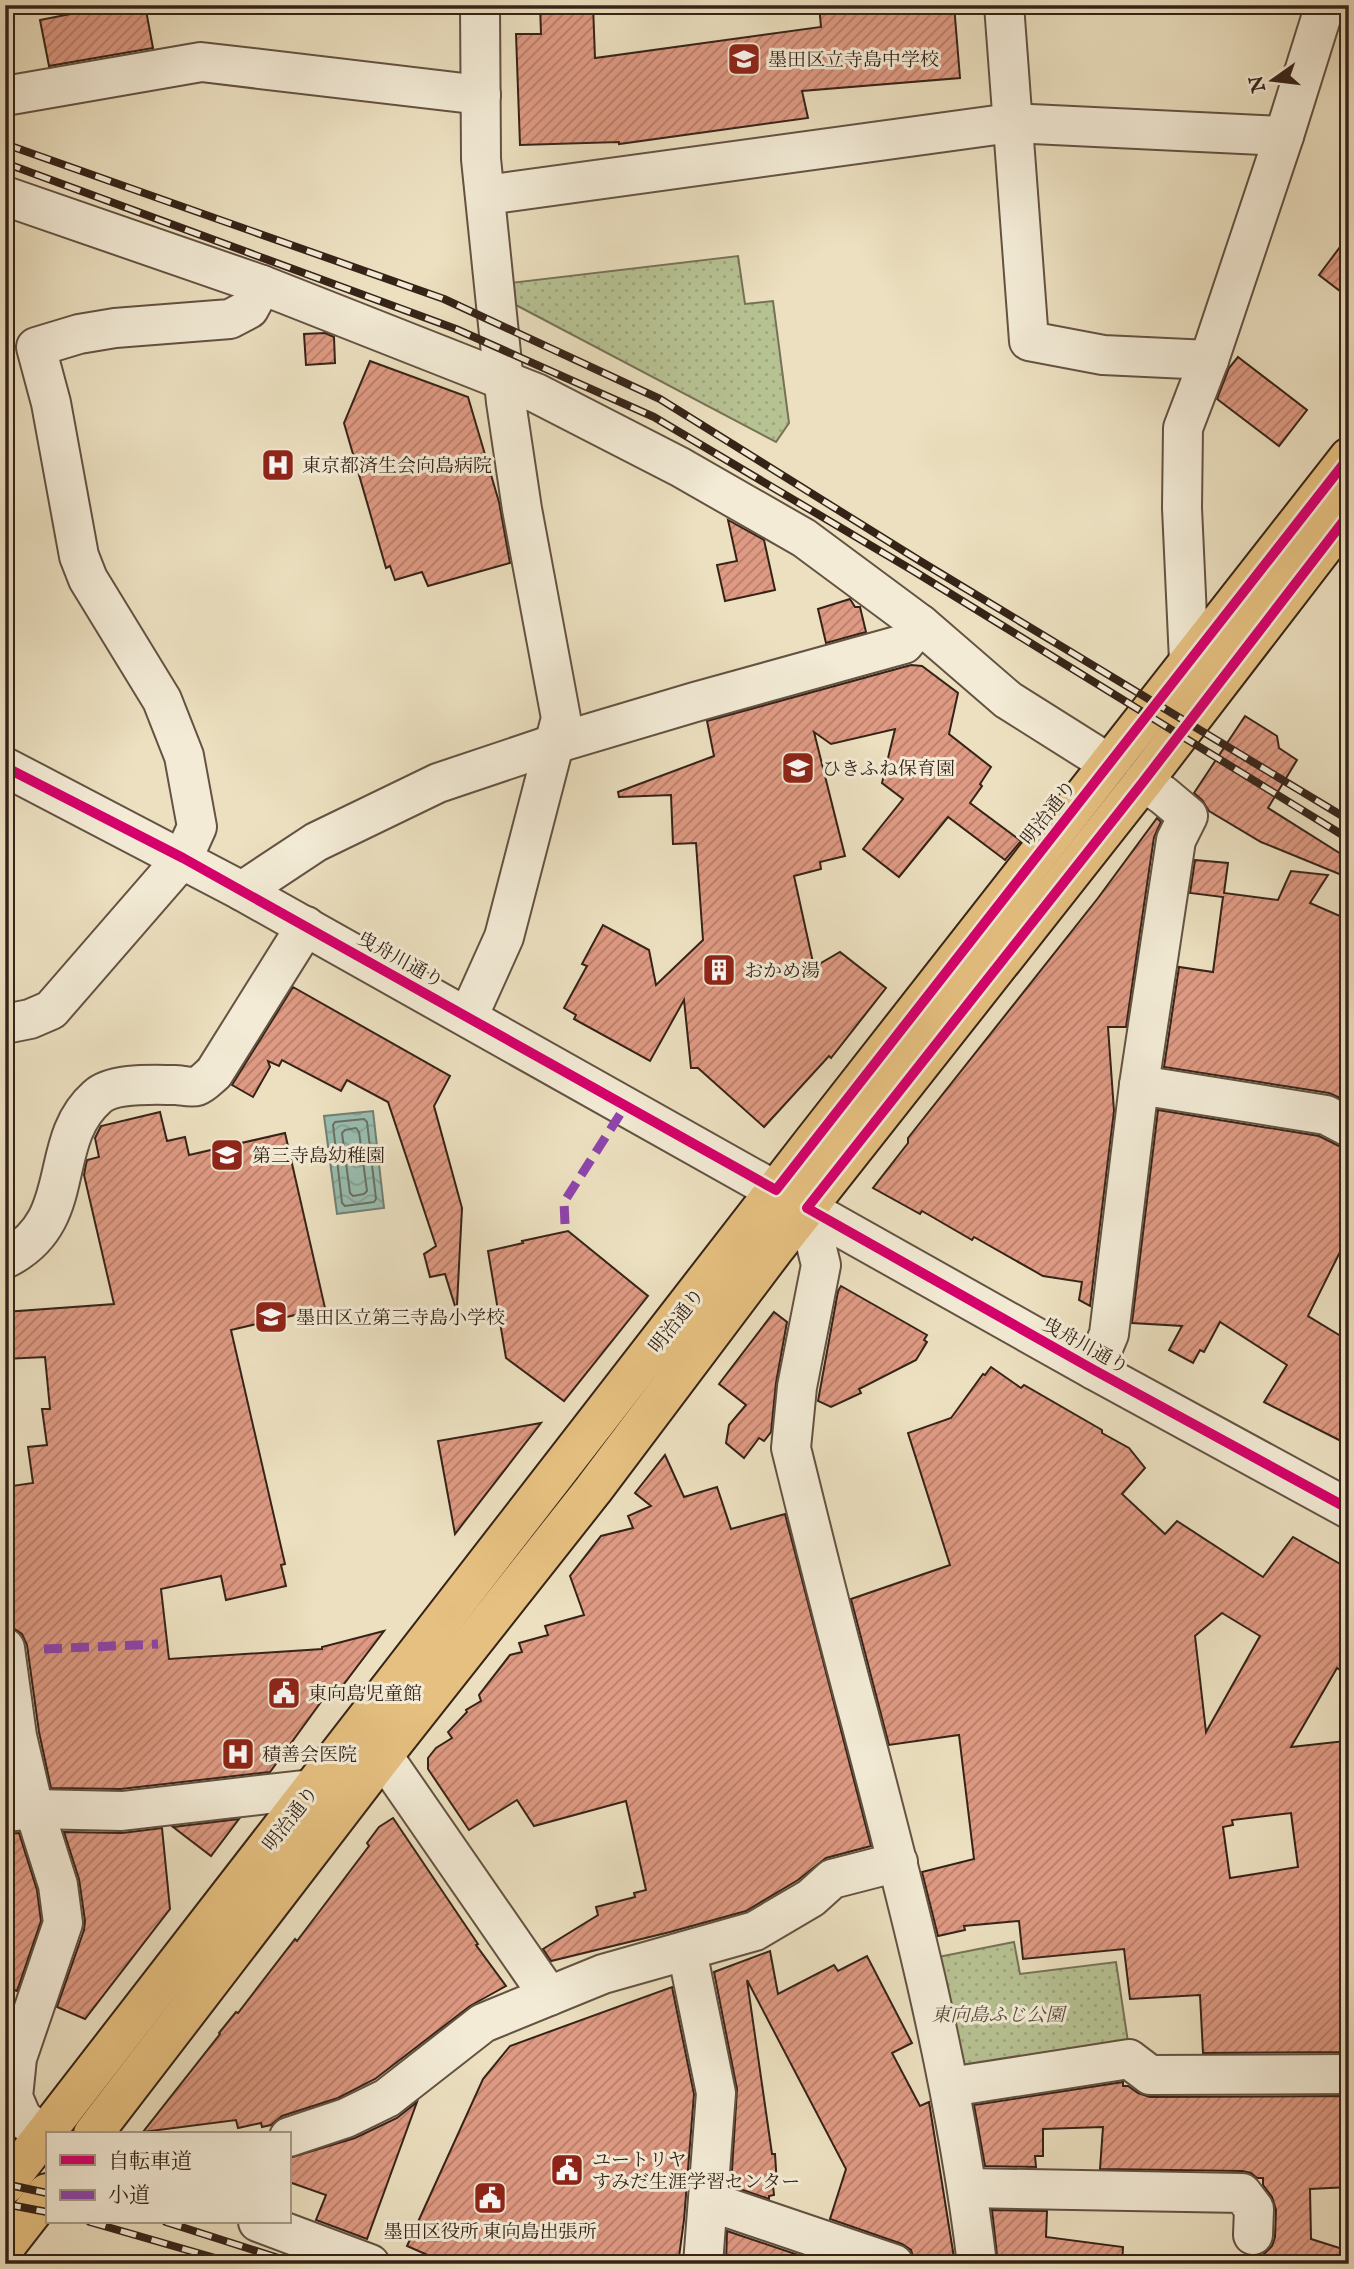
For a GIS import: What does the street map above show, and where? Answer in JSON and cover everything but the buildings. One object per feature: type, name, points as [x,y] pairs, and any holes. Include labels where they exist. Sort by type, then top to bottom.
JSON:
[{"type":"main road","name":"明治通り","points":[[95,2132],[383,1756],[593,1490],[708,1336],[791,1199],[1108,763],[1349,457]]},
{"type":"main road","name":"明治通り","points":[[19,2161],[312,1789],[791,1199],[1143,782],[1349,514]]},
{"type":"main road","points":[[5,2247],[46,2194]]},
{"type":"street","points":[[468,1017],[503,937],[561,718],[522,509],[503,381],[481,159],[480,5]]},
{"type":"street","points":[[1003,5],[1029,341],[1103,355],[1209,360]]},
{"type":"street","points":[[1189,661],[1182,508],[1183,428],[1209,360],[1325,5]]},
{"type":"street","points":[[5,96],[201,62],[481,95]]},
{"type":"street","points":[[486,195],[1011,123],[1284,136]]},
{"type":"street","points":[[5,196],[262,285],[536,393],[680,467],[804,538],[920,624],[1008,700],[1108,763]]},
{"type":"street","points":[[5,1024],[30,1019],[51,1010],[183,858],[197,827],[184,756],[163,700],[88,579],[79,556],[51,403],[36,346],[114,328],[230,319],[249,309],[262,285]]},
{"type":"street","points":[[242,891],[316,842],[438,783],[554,744],[904,644],[920,624]]},
{"type":"street","name":"曳舟川通り","points":[[5,767],[183,858],[1094,1370],[1349,1509]]},
{"type":"street","points":[[1094,1370],[1109,1334],[1139,1085],[1176,840],[1188,817],[1143,782]]},
{"type":"street","points":[[5,1259],[21,1251],[44,1227],[59,1191],[70,1138],[82,1113],[99,1094],[133,1084],[197,1086],[214,1073],[306,926]]},
{"type":"street","points":[[1139,1085],[1326,1115],[1349,1128]]},
{"type":"street","points":[[791,1199],[821,1265],[796,1387],[791,1448],[898,1862],[950,2087],[978,2264]]},
{"type":"street","points":[[5,1648],[17,1736],[19,1810],[58,1885],[63,1923],[17,2058],[13,2097],[22,2118],[19,2161]]},
{"type":"street","points":[[383,1756],[549,1996]]},
{"type":"street","points":[[19,1810],[122,1811],[312,1789]]},
{"type":"street","points":[[290,2137],[346,2118],[387,2098],[483,2023],[603,1974],[755,1931],[811,1898],[832,1879],[898,1862]]},
{"type":"street","points":[[687,1951],[716,2093],[703,2264]]},
{"type":"street","points":[[950,2087],[1129,2059],[1150,2075],[1349,2074]]},
{"type":"street","points":[[968,2188],[1242,2193],[1254,2209],[1253,2235]]},
{"type":"street","points":[[708,2201],[894,2264]]},
{"type":"street","points":[[263,2224],[370,2264]]},
{"type":"green space","points":[[738,256],[745,304],[773,301],[789,423],[776,442],[514,304],[510,283]]},
{"type":"green space","name":"東向島ふじ公園","points":[[1014,1942],[1020,1974],[1116,1962],[1128,2042],[962,2065],[938,1957]]},
{"type":"water","points":[[373,1111],[384,1208],[337,1214],[324,1116]]},
{"type":"railway","points":[[5,144],[444,299],[660,399],[920,561],[1349,820]]},
{"type":"railway","points":[[5,163],[456,329],[654,417],[912,570],[1349,839]]},
{"type":"railway","points":[[5,2184],[46,2193]]},
{"type":"railway","points":[[5,2204],[46,2212]]},
{"type":"railway","points":[[97,2224],[236,2264]]},
{"type":"railway","points":[[172,2224],[297,2264]]},
{"type":"marked path","points":[[565,1224],[564,1202],[626,1105]]},
{"type":"marked path","points":[[44,1649],[158,1644]]},
{"type":"cycle path","points":[[5,767],[183,858],[776,1190],[1349,457]]},
{"type":"cycle path","points":[[1349,514],[1143,782],[807,1208],[1094,1370],[1349,1509]]},
{"type":"place","name":"墨田区立寺島中学校","points":[[744,59]]},
{"type":"place","name":"東京都済生会向島病院","points":[[278,465]]},
{"type":"place","name":"ひきふね保育園","points":[[798,768]]},
{"type":"place","name":"おかめ湯","points":[[719,970]]},
{"type":"place","name":"第三寺島幼稚園","points":[[227,1155]]},
{"type":"place","name":"墨田区立第三寺島小学校","points":[[271,1317]]},
{"type":"place","name":"東向島児童館","points":[[284,1693]]},
{"type":"place","name":"積善会医院","points":[[238,1754]]},
{"type":"place","name":"ユートリヤ すみだ生涯学習センター","points":[[567,2170]]},
{"type":"place","name":"墨田区役所 東向島出張所","points":[[490,2198]]}]
